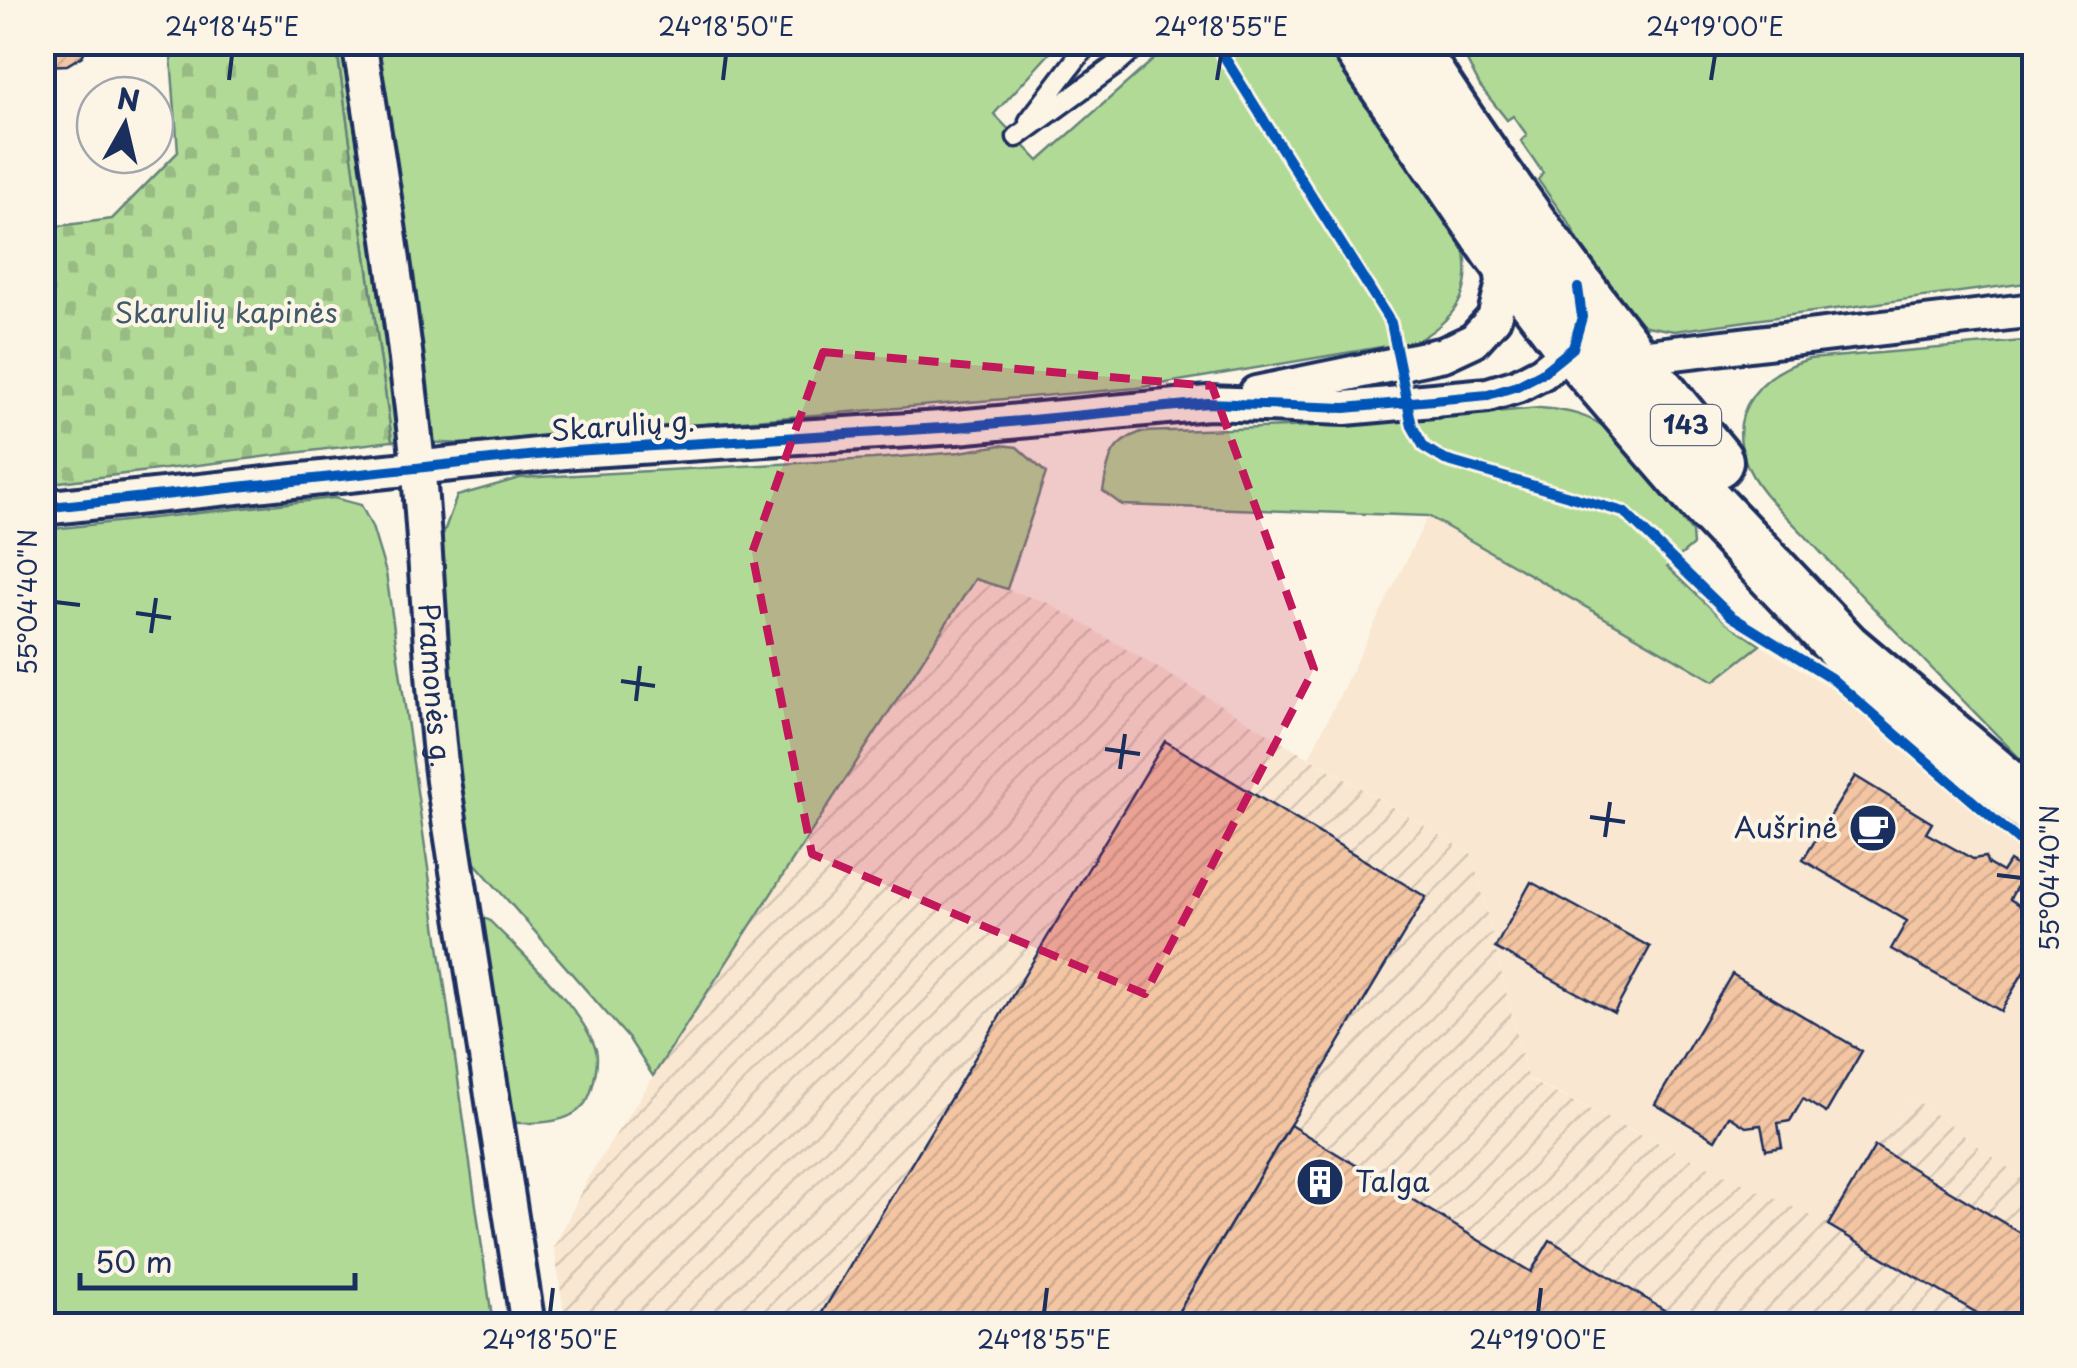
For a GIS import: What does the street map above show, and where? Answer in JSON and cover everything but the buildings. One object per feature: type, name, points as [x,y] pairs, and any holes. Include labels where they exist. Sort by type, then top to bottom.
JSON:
[{"type":"main road","name":"143","points":[[1357,42],[1498,249],[1573,348],[1750,551],[1845,649],[2017,794]]},
{"type":"main road","name":"143","points":[[1406,42],[1505,189],[1632,358],[1746,496],[2017,794]]},
{"type":"street","name":"Pramonės g.","points":[[359,42],[385,199],[418,466],[440,762],[528,1326]]},
{"type":"street","name":"Skarulių g.","points":[[42,508],[574,451],[956,428],[1208,403],[1444,354],[1474,340],[1494,318],[1504,284],[1498,249]]},
{"type":"street","points":[[1573,348],[1582,318],[1578,288]]},
{"type":"street","points":[[1632,358],[2034,310]]},
{"type":"street","name":"Skarulių g.","points":[[1208,403],[1345,408],[1488,395],[1517,386],[1573,348]]},
{"type":"lane","points":[[1089,42],[1017,137],[1114,66],[1140,42]]},
{"type":"highlighted area","points":[[823,352],[1212,386],[1314,669],[1145,994],[812,854],[752,553]]},
{"type":"shaded area","points":[[1428,516],[1714,681],[1760,645],[1829,687],[2034,863],[2034,1187],[1909,1095],[1828,1225],[1528,1079],[1472,854],[1309,757]]},
{"type":"shaded area","points":[[976,579],[1048,603],[1472,854],[1528,1080],[1828,1224],[1909,1095],[2034,1187],[2034,1325],[566,1325],[554,1247],[589,1176]]},
{"type":"green space","name":"Skarulių kapinės","points":[[170,43],[336,43],[392,441],[43,484],[43,228],[112,219],[155,175],[175,175],[178,152]]},
{"type":"green space","points":[[336,43],[1059,43],[994,114],[1039,161],[1172,43],[1319,43],[1352,72],[1461,234],[1465,284],[1455,309],[1417,341],[1137,388],[469,444],[392,441]]},
{"type":"green space","points":[[1458,43],[2034,43],[2034,282],[1674,331],[1646,326],[1622,314],[1608,296],[1569,223],[1538,180],[1543,173],[1521,141],[1527,135],[1513,116],[1507,120],[1480,86]]},
{"type":"green space","points":[[2034,340],[2034,773],[1774,504],[1750,472],[1741,442],[1741,425],[1745,409],[1764,383],[1809,359]]},
{"type":"green space","points":[[1540,408],[1578,414],[1612,432],[1692,532],[1693,545],[1667,567],[1725,621],[1760,645],[1714,681],[1428,516],[1122,505],[1103,491],[1112,454],[1122,442],[1141,432],[1347,425]]},
{"type":"green space","points":[[1001,445],[1017,447],[1046,473],[1007,589],[975,579],[653,1076],[629,1039],[467,854],[437,551],[457,496],[520,478],[873,459]]},
{"type":"green space","points":[[334,498],[361,505],[386,573],[493,1325],[43,1325],[43,530]]},
{"type":"green space","points":[[482,918],[489,920],[549,981],[578,1016],[596,1050],[595,1074],[587,1100],[563,1119],[517,1123],[506,1110],[479,924]]},
{"type":"cycle path","points":[[1215,42],[1391,323],[1412,426],[1424,447],[1445,460],[1624,512],[1731,616],[1831,678],[2034,854]]},
{"type":"cycle path","points":[[42,508],[574,451],[957,427],[1208,403],[1345,408],[1488,395],[1542,373],[1573,348],[1582,317],[1578,288]]},
{"type":"place","name":"Aušrinė","points":[[1873,828]]},
{"type":"place","name":"Talga","points":[[1320,1182]]}]
